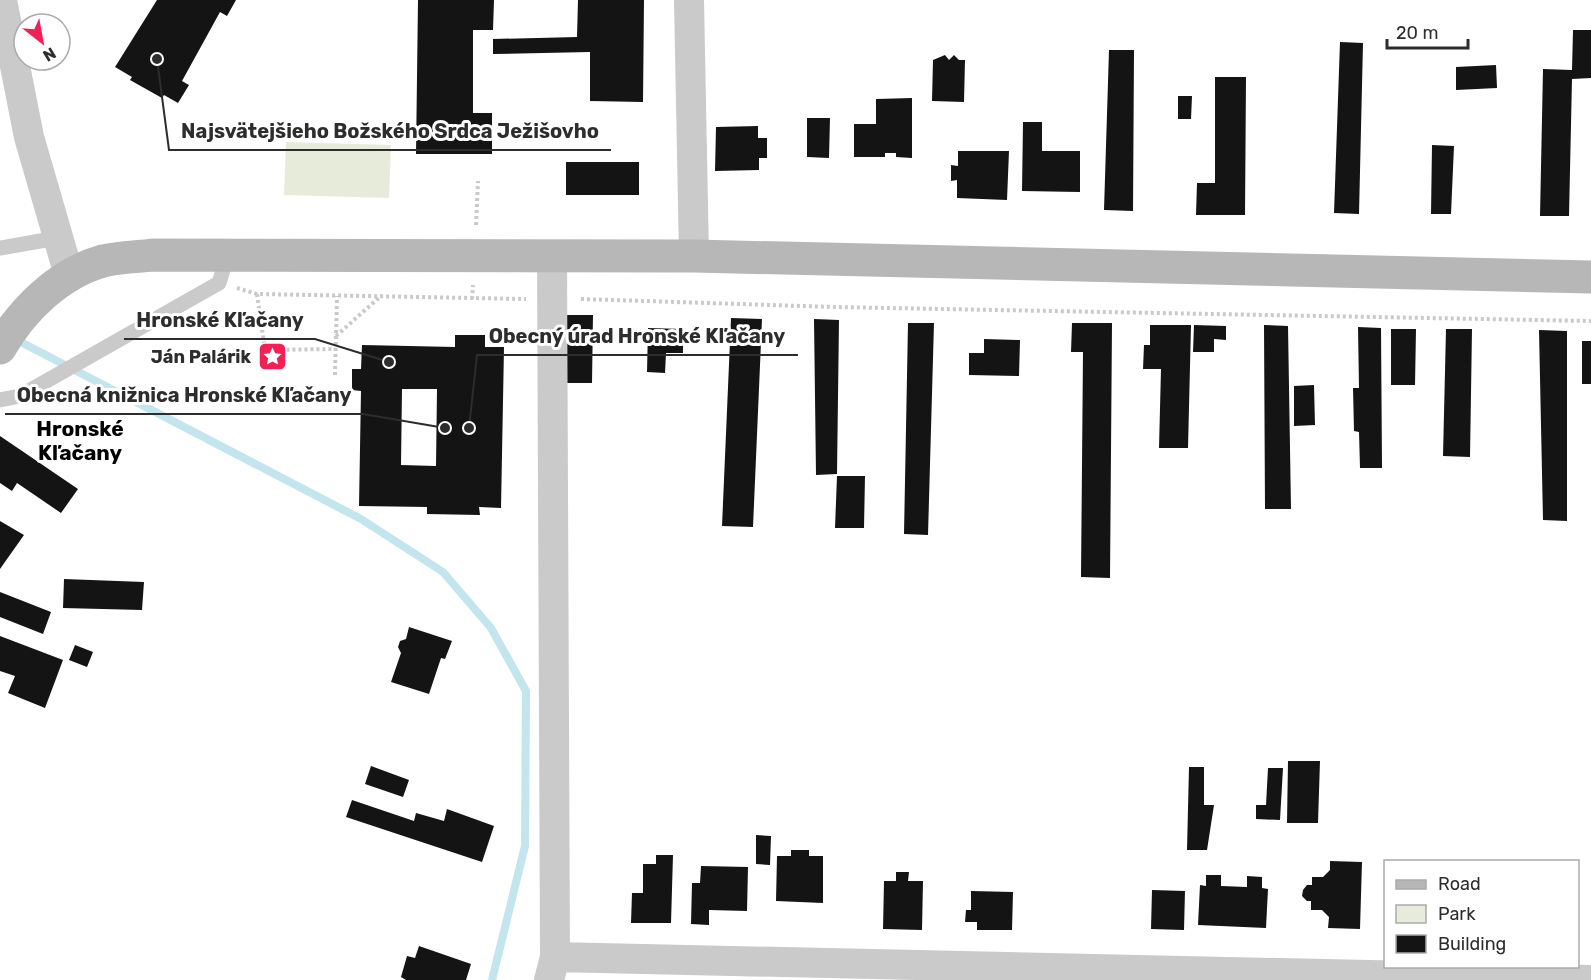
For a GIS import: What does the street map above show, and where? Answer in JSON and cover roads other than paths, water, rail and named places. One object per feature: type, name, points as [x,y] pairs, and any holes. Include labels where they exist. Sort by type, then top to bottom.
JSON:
[{"type":"street","points":[[2,0],[9,77],[69,275]]},
{"type":"street","points":[[689,0],[694,256]]},
{"type":"street","points":[[5,339],[44,294],[69,275],[104,261],[153,255],[224,269],[552,256],[694,256],[1591,277]]},
{"type":"street","points":[[552,256],[554,299],[552,968],[1591,980]]},
{"type":"lane","points":[[0,248],[57,238]]},
{"type":"lane","points":[[0,400],[20,396],[224,269]]},
{"type":"waterway","points":[[15,339],[361,519],[443,572],[491,628],[526,691],[525,846],[492,980]]},
{"type":"place","name":"Najsvätejšieho Božského Srdca Ježišovho","points":[[157,59]]},
{"type":"place","name":"Ján Palárik","points":[[272,357]]},
{"type":"place","name":"Hronské Kľačany","points":[[389,362]]},
{"type":"place","name":"Obecná knižnica Hronské Kľačany","points":[[445,428]]},
{"type":"place","name":"Obecný úrad Hronské Kľačany","points":[[469,428]]},
{"type":"district","name":"Hronské Kľačany","points":[[80,441]]}]
